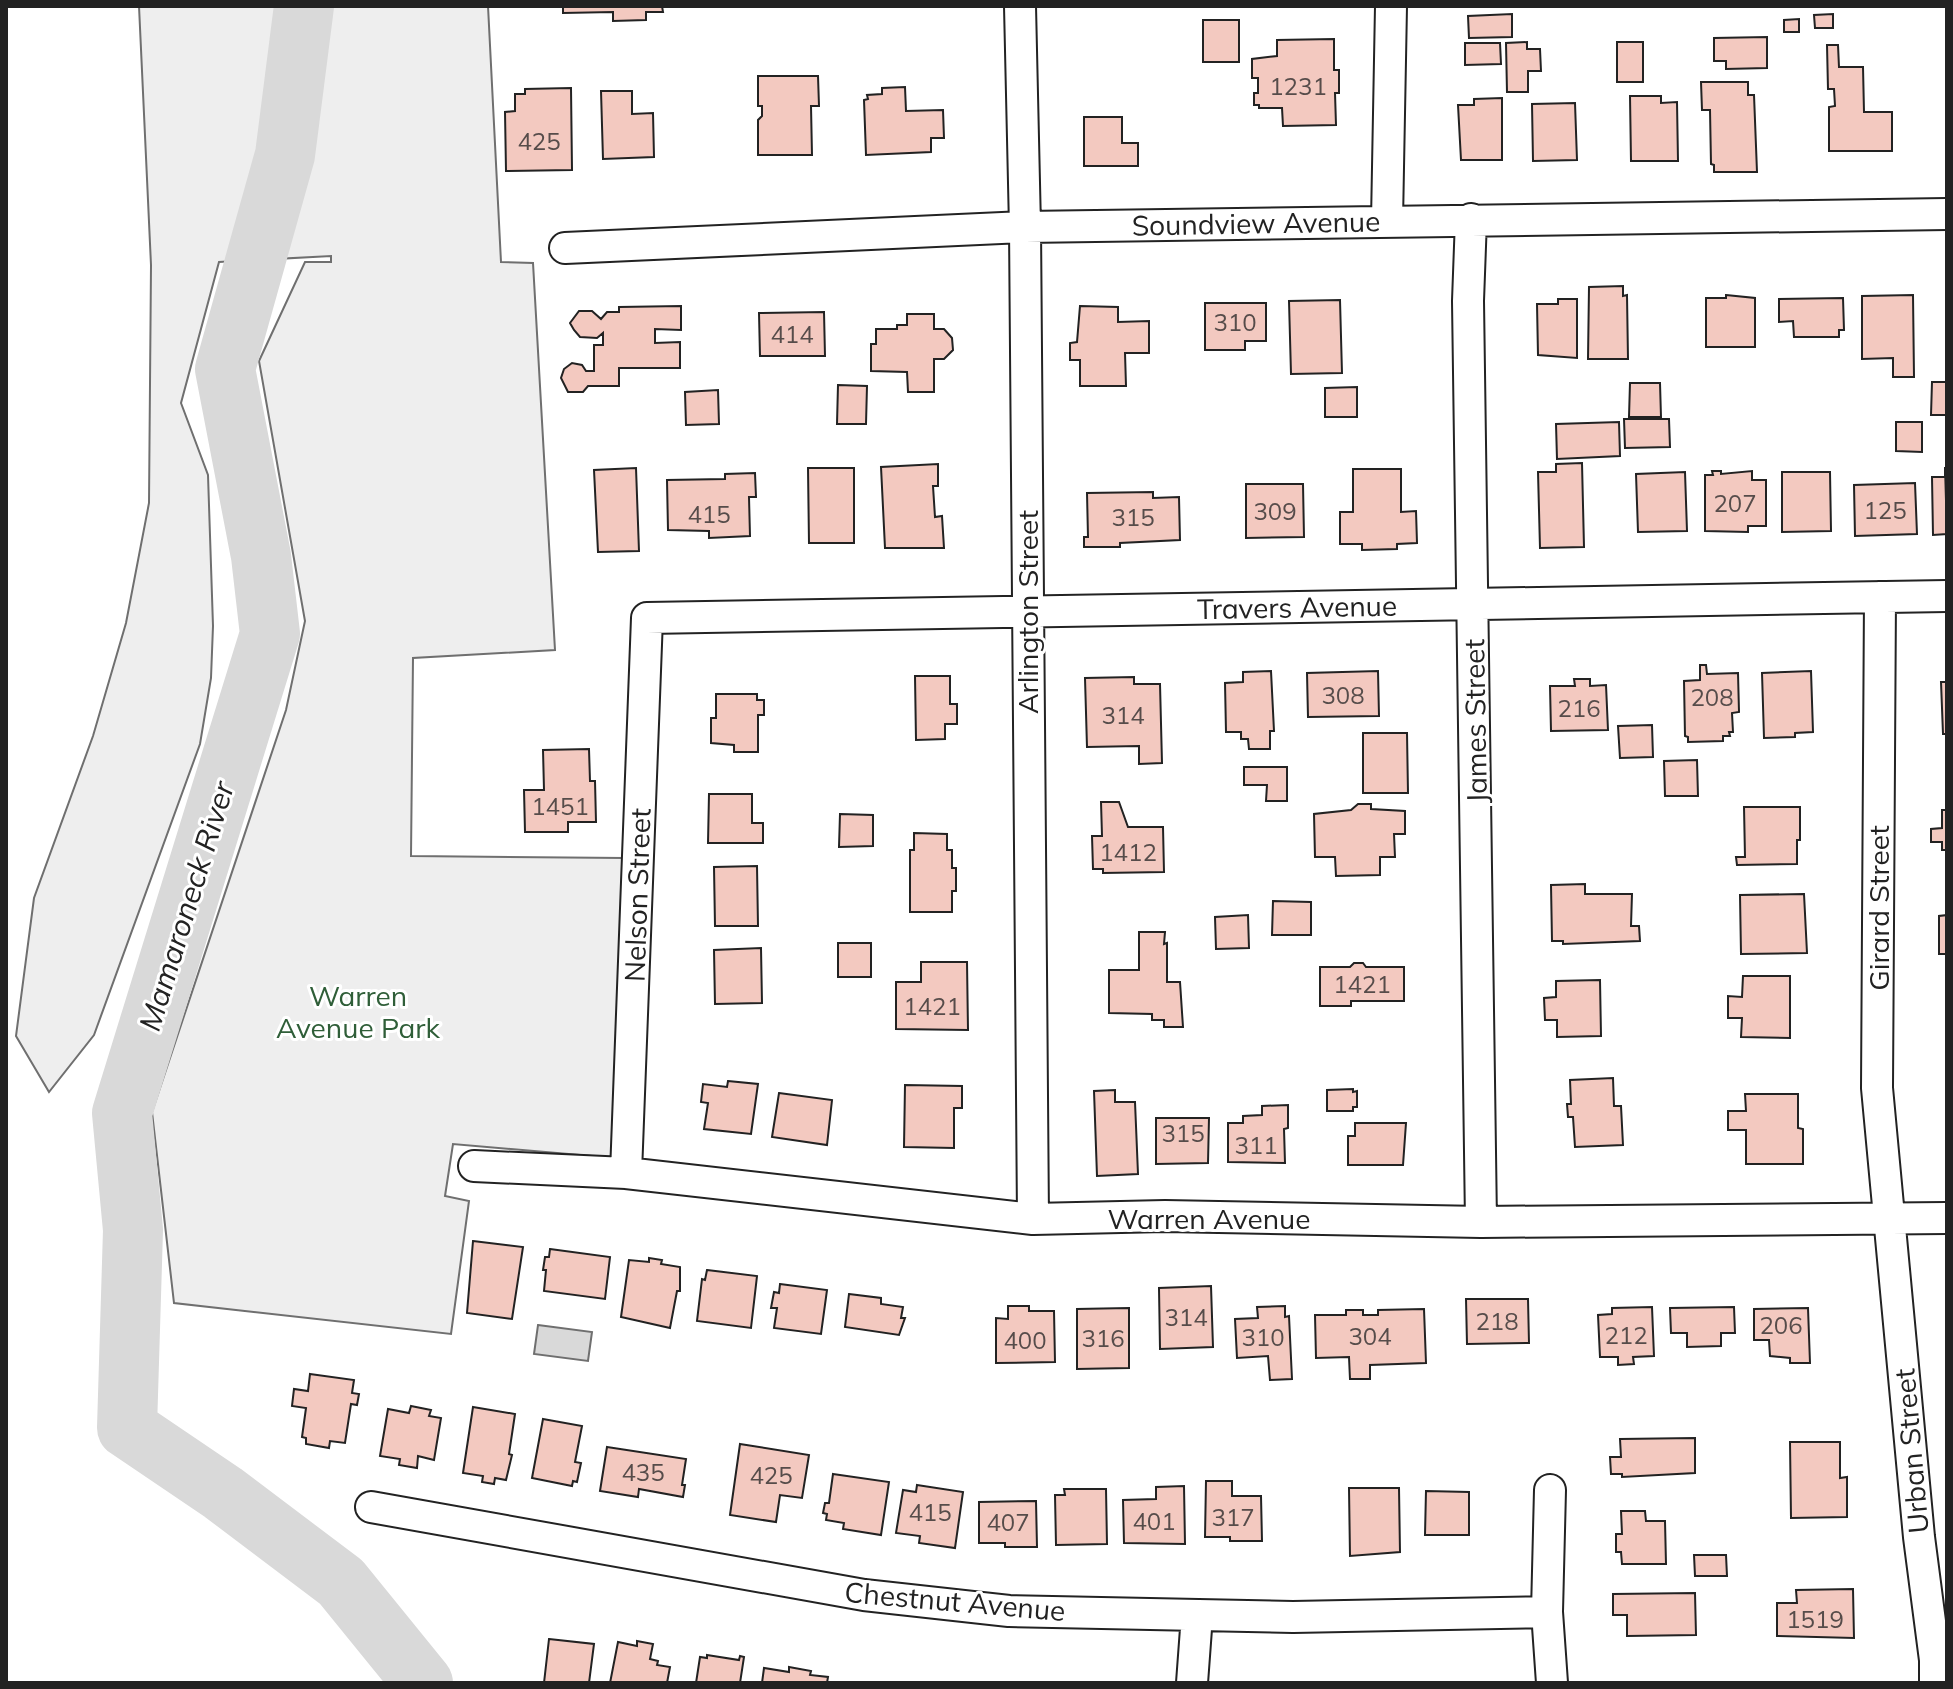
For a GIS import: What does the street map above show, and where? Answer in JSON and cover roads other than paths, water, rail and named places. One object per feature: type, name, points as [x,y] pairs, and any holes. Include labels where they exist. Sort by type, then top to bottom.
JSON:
[{"type":"street","name":"Arlington Street","points":[[1020,6],[1025,227],[1033,1219]]},
{"type":"street","points":[[1387,221],[1391,6]]},
{"type":"street","name":"Soundview Avenue","points":[[565,248],[1025,227],[1947,214]]},
{"type":"street","name":"James Street","points":[[1471,219],[1468,301],[1481,1222]]},
{"type":"street","name":"Travers Avenue","points":[[647,618],[1947,596]]},
{"type":"street","name":"Girard Street","points":[[1880,597],[1877,1088],[1889,1218]]},
{"type":"street","name":"Nelson Street","points":[[626,1173],[647,618]]},
{"type":"street","name":"Warren Avenue","points":[[474,1166],[626,1173],[1033,1219],[1165,1216],[1481,1222],[1947,1218]]},
{"type":"street","name":"Urban Street","points":[[1889,1218],[1935,1683]]},
{"type":"street","points":[[1550,1490],[1547,1612],[1552,1683]]},
{"type":"street","name":"Chestnut Avenue","points":[[371,1507],[864,1595],[1009,1611],[1293,1617],[1547,1612]]},
{"type":"street","points":[[1192,1683],[1197,1615]]},
{"type":"waterway","name":"Mamaroneck River","points":[[304,6],[285,155],[225,369],[261,556],[270,634],[122,1113],[133,1230],[127,1428],[223,1493],[341,1582],[423,1683]]},
{"type":"park label","name":"Warren Avenue Park","points":[[358,1011]]}]
